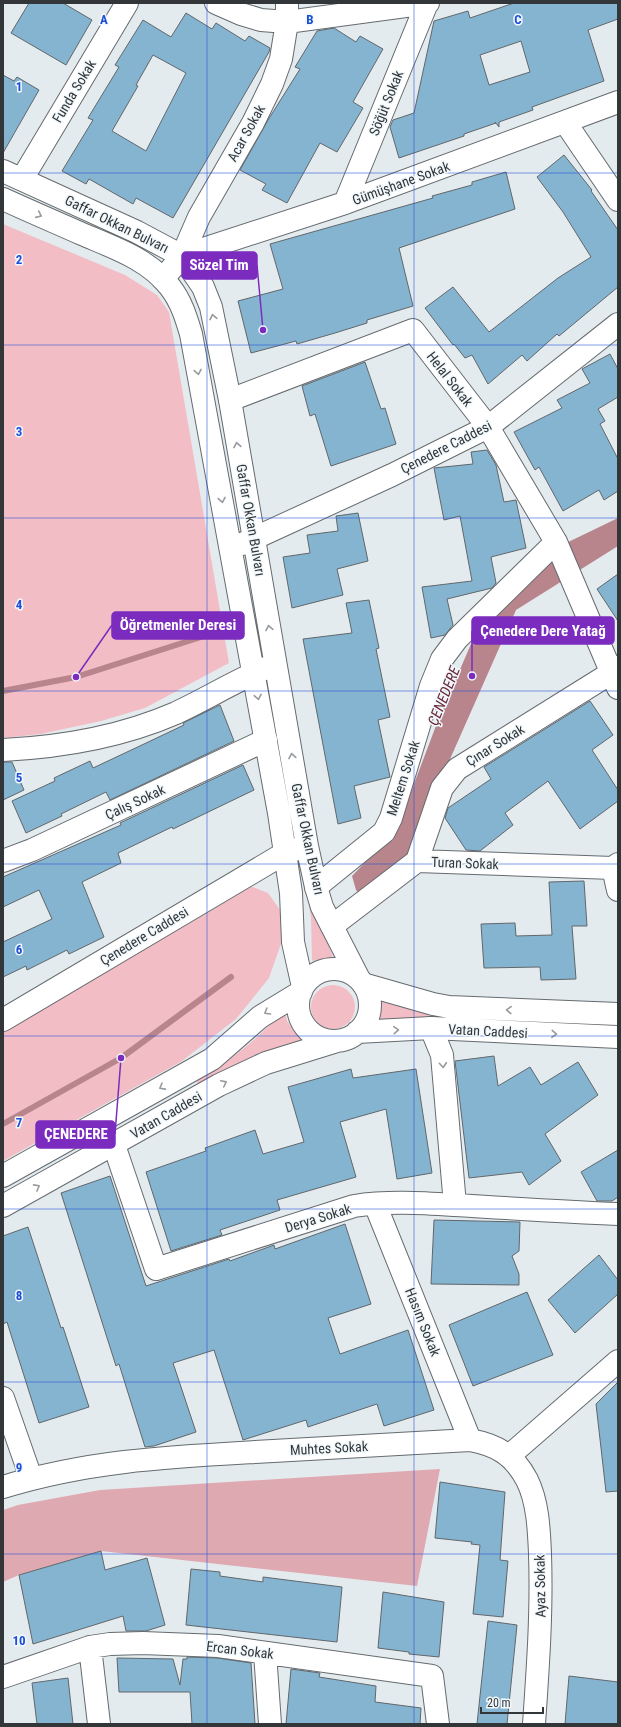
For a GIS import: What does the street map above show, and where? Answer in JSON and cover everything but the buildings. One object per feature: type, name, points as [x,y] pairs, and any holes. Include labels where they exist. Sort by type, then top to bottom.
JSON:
[{"type":"street","name":"Funda Sokak","points":[[12,175],[126,3]]},
{"type":"street","points":[[216,3],[241,14],[261,20],[287,13],[427,3]]},
{"type":"street","name":"Söğüt Sokak","points":[[345,203],[427,3]]},
{"type":"street","name":"Acar Sokak","points":[[163,279],[182,256],[199,217],[253,123],[272,84],[281,59],[287,13]]},
{"type":"street","name":"Gümüşhane Sokak","points":[[182,256],[345,203],[618,102]]},
{"type":"street","points":[[565,122],[618,200]]},
{"type":"street","name":"Gaffar Okkan Bulvarı","points":[[12,175],[136,232],[182,256],[203,287],[211,307],[230,400],[307,846],[316,886],[322,907],[361,981]]},
{"type":"street","name":"Gaffar Okkan Bulvarı","points":[[3,199],[120,250],[142,262],[170,286],[182,306],[191,334],[266,740],[291,893],[293,942],[302,990]]},
{"type":"street","name":"Çenedere Caddesi","points":[[231,549],[392,475],[488,427],[618,324]]},
{"type":"street","name":"Helal Sokak","points":[[230,400],[412,330],[488,427],[556,542],[616,676]]},
{"type":"street","name":"Meltem Sokak","points":[[316,886],[384,832],[393,810],[431,686],[442,659],[457,639],[556,542]]},
{"type":"street","points":[[3,750],[62,745],[97,738],[134,728],[175,713],[276,664]]},
{"type":"street","name":"Çınar Sokak","points":[[417,861],[442,788],[456,769],[616,676]]},
{"type":"street","name":"Çalış Sokak","points":[[3,861],[32,850],[266,740]]},
{"type":"street","name":"Çenedere Caddesi","points":[[3,1020],[285,853],[307,846]]},
{"type":"street","name":"Turan Sokak","points":[[332,926],[417,861],[616,866]]},
{"type":"street","points":[[616,866],[618,890]]},
{"type":"street","name":"Vatan Caddesi","points":[[3,1176],[212,1059],[260,1017],[302,990],[314,975],[329,969],[350,973],[361,981],[432,1004],[449,1007],[618,1014]]},
{"type":"street","points":[[357,1032],[364,1024],[369,1014],[370,1004],[368,993],[361,981]]},
{"type":"street","points":[[302,990],[298,1004],[300,1016],[305,1026],[314,1035],[337,1041]]},
{"type":"street","points":[[431,1028],[442,1055],[455,1205]]},
{"type":"street","name":"Vatan Caddesi","points":[[3,1206],[219,1085],[290,1054],[348,1038],[357,1032],[431,1028],[618,1037]]},
{"type":"street","name":"Derya Sokak","points":[[114,1145],[156,1269],[354,1206],[375,1204],[455,1205],[618,1214]]},
{"type":"street","name":"Hasım Sokak","points":[[375,1204],[470,1440]]},
{"type":"street","points":[[509,1456],[618,1361]]},
{"type":"street","points":[[3,1398],[31,1478]]},
{"type":"street","name":"Muhtes Sokak","points":[[3,1487],[31,1478],[135,1460],[470,1440],[486,1443],[499,1448],[509,1456]]},
{"type":"street","name":"Ayaz Sokak","points":[[509,1456],[528,1480],[535,1503],[539,1532],[541,1619],[534,1724]]},
{"type":"street","name":"Ercan Sokak","points":[[3,1677],[90,1648],[110,1644],[181,1644],[218,1646],[432,1676],[438,1724]]},
{"type":"street","points":[[90,1648],[99,1724]]},
{"type":"street","points":[[264,1653],[270,1724]]},
{"type":"shaded area","points":[[3,224],[125,275],[157,295],[169,312],[229,663],[145,708],[101,721],[41,734],[3,738]]},
{"type":"shaded area","points":[[618,518],[618,546],[516,610],[439,784],[415,859],[361,896],[356,890],[352,876],[397,829],[437,723],[477,630],[562,545]]},
{"type":"shaded area","points":[[303,876],[333,957],[312,961],[311,917]]},
{"type":"shaded area","points":[[250,886],[268,893],[283,914],[283,938],[269,978],[236,1019],[182,1061],[3,1161],[3,1014]]},
{"type":"shaded area","points":[[329,985],[337,985],[342,986],[349,991],[354,998],[354,1016],[349,1023],[342,1028],[329,1029],[321,1026],[314,1019],[311,1011],[311,1003],[314,995],[321,988]]},
{"type":"shaded area","points":[[377,992],[448,1024],[375,1027],[379,1016]]},
{"type":"shaded area","points":[[284,1007],[287,1021],[302,1041],[198,1086],[197,1081],[233,1057],[255,1039],[275,1019]]},
{"type":"shaded area","points":[[440,1469],[417,1586],[101,1551],[19,1575],[3,1582],[3,1510],[18,1505],[100,1490]]},
{"type":"waterway","points":[[3,691],[76,677],[201,637]]},
{"type":"waterway","name":"ÇENEDERE","points":[[3,1124],[121,1058],[231,977]]},
{"type":"place","name":"Sözel Tim","points":[[263,330]]},
{"type":"place","name":"Çenedere Dere Yatağ","points":[[472,676]]},
{"type":"place","name":"Öğretmenler Deresi","points":[[76,677]]},
{"type":"place","name":"ÇENEDERE","points":[[121,1058]]}]
